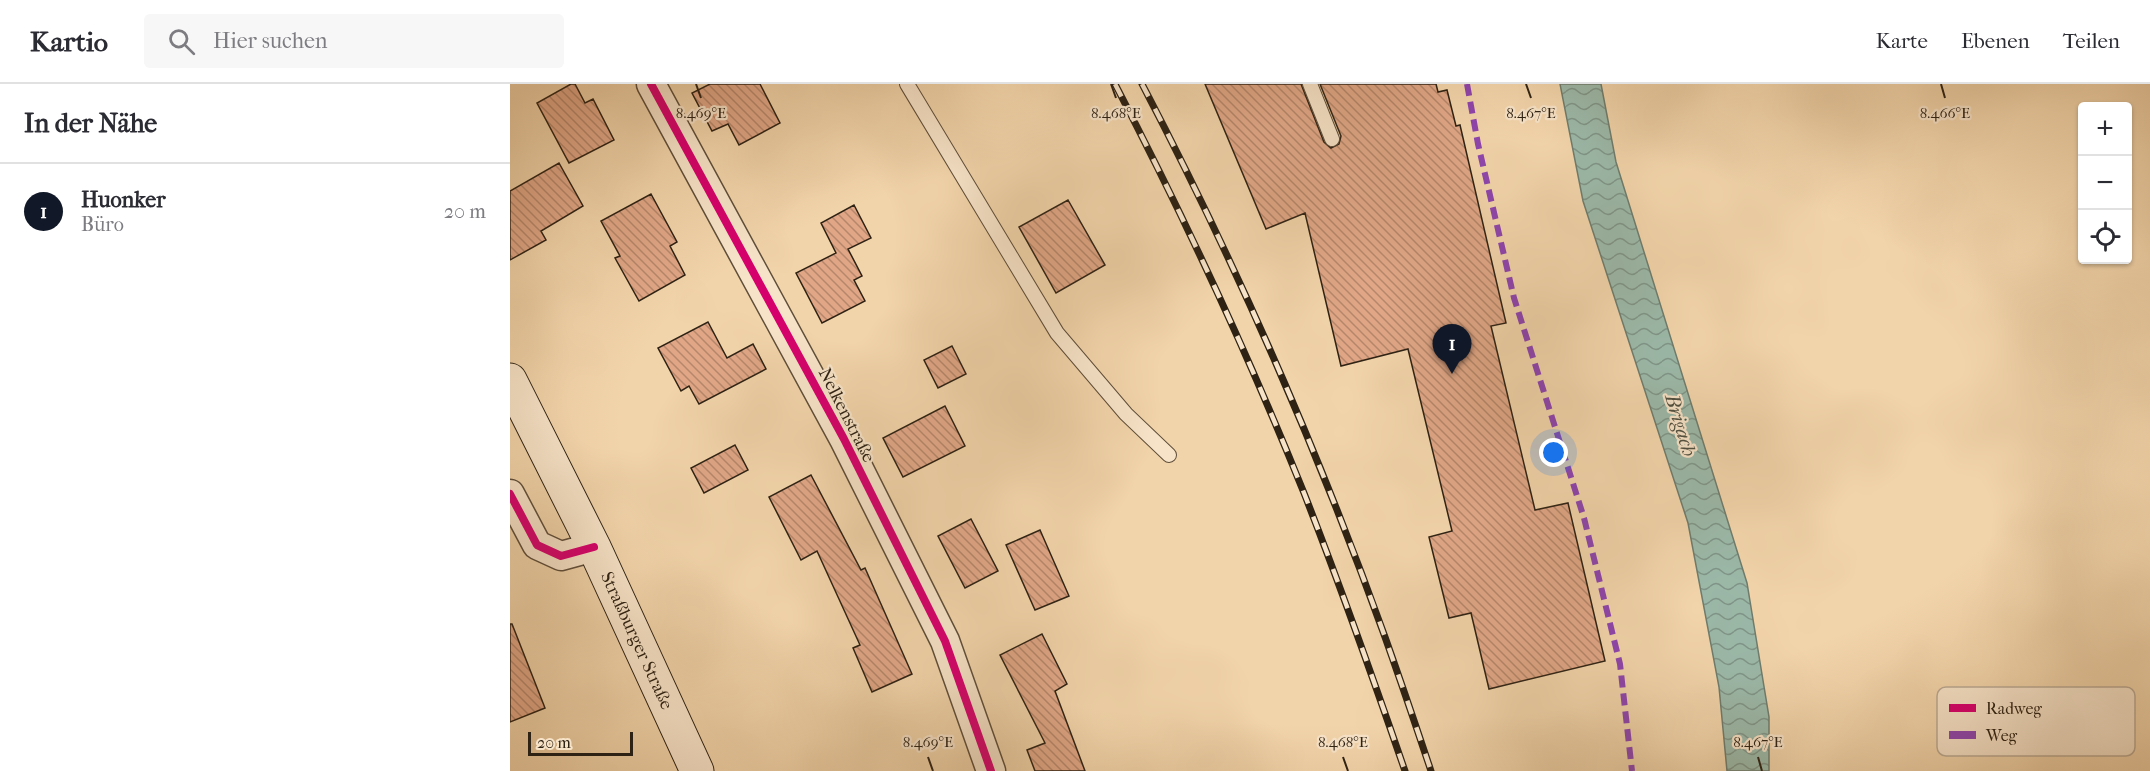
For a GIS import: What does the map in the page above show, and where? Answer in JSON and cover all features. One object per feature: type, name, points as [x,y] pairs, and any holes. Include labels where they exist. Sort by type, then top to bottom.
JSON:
[{"type":"main road","name":"Straßburger Straße","points":[[510,380],[594,547],[697,771]]},
{"type":"street","name":"Nelkenstraße","points":[[651,84],[808,371],[940,630],[991,771]]},
{"type":"street","points":[[510,494],[537,545],[561,556],[594,547]]},
{"type":"lane","points":[[907,84],[1058,333],[1126,414],[1169,454]]},
{"type":"lane","points":[[1310,84],[1332,139]]},
{"type":"water","name":"Brigach","points":[[1560,84],[1601,84],[1616,162],[1747,583],[1769,717],[1769,771],[1727,771],[1719,687],[1688,523],[1583,201]]},
{"type":"building","points":[[575,84],[585,103],[593,99],[614,140],[569,163],[537,103]]},
{"type":"building","points":[[710,84],[760,84],[780,123],[739,145],[728,124],[712,131],[692,93]]},
{"type":"building","points":[[1205,84],[1301,84],[1324,142],[1331,148],[1339,144],[1341,136],[1320,84],[1436,84],[1438,92],[1447,90],[1456,126],[1460,125],[1506,323],[1491,326],[1535,510],[1568,503],[1605,661],[1489,689],[1471,613],[1449,618],[1429,537],[1452,531],[1408,349],[1341,366],[1305,213],[1266,229]]},
{"type":"building","points":[[559,163],[583,206],[541,231],[546,240],[510,260],[510,191]]},
{"type":"building","points":[[651,194],[677,242],[670,246],[685,275],[639,301],[615,258],[620,256],[601,221]]},
{"type":"building","points":[[1068,200],[1105,265],[1056,293],[1019,227]]},
{"type":"building","points":[[854,205],[871,238],[848,249],[862,276],[854,280],[865,301],[822,323],[796,273],[836,253],[821,223]]},
{"type":"building","points":[[708,322],[727,358],[753,344],[766,369],[699,404],[689,386],[681,391],[658,348]]},
{"type":"building","points":[[952,346],[966,374],[938,388],[924,360]]},
{"type":"building","points":[[945,406],[965,446],[903,477],[883,438]]},
{"type":"building","points":[[735,445],[748,470],[704,493],[691,468]]},
{"type":"building","points":[[811,475],[861,570],[865,568],[912,674],[872,692],[853,648],[860,645],[817,551],[801,560],[769,497]]},
{"type":"building","points":[[971,519],[998,571],[965,588],[938,536]]},
{"type":"building","points":[[1040,530],[1069,596],[1035,610],[1006,545]]},
{"type":"building","points":[[510,624],[512,624],[545,708],[510,722]]},
{"type":"building","points":[[1042,634],[1067,684],[1055,691],[1085,771],[1035,771],[1027,750],[1045,743],[1000,655]]},
{"type":"railway","points":[[1115,84],[1166,184],[1283,441],[1343,597],[1405,771]]},
{"type":"railway","points":[[1142,84],[1210,219],[1303,426],[1359,566],[1431,771]]},
{"type":"marked path","points":[[1467,84],[1478,144],[1514,298],[1584,518],[1620,664],[1632,771]]},
{"type":"cycle path","points":[[651,84],[844,439],[945,641],[991,771]]},
{"type":"cycle path","points":[[510,494],[537,545],[561,556],[594,547]]},
{"type":"place","name":"Huonker","points":[[1452,374]]}]
